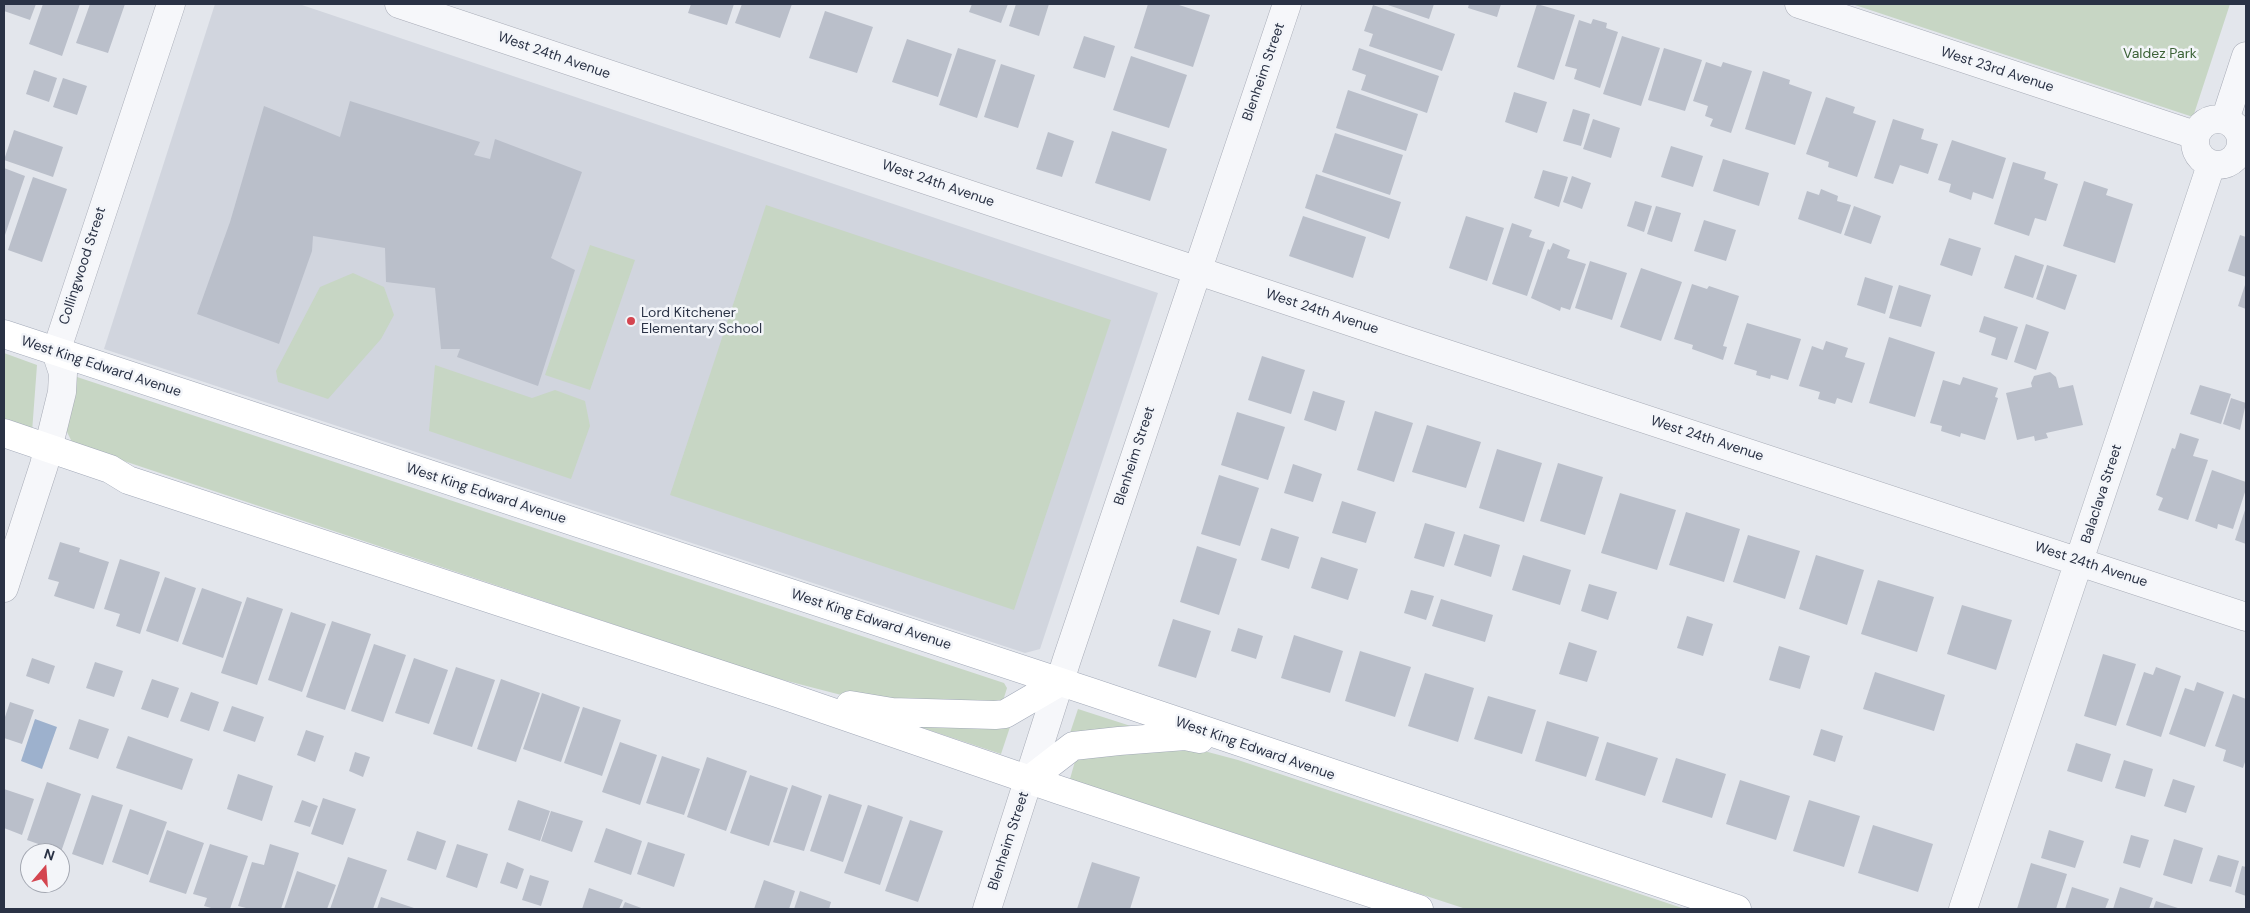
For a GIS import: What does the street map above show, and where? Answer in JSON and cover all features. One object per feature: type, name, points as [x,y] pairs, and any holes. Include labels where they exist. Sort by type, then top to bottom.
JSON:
[{"type":"main road","name":"West King Edward Avenue","points":[[4,334],[1060,682],[1240,744],[1737,909]]},
{"type":"main road","points":[[4,433],[110,469],[128,480],[780,694],[1029,780],[1419,909]]},
{"type":"main road","points":[[780,694],[892,712],[995,715],[1005,714],[1060,682]]},
{"type":"main road","points":[[1029,780],[1073,746],[1185,736],[1240,744]]},
{"type":"street","name":"Collingwood Street","points":[[56,352],[171,4]]},
{"type":"street","name":"West 24th Avenue","points":[[399,4],[1196,271],[2246,616]]},
{"type":"street","name":"Blenheim Street","points":[[987,909],[1196,271],[1287,4]]},
{"type":"street","name":"West 23rd Avenue","points":[[1799,4],[2195,135]]},
{"type":"street","points":[[2225,120],[2246,56]]},
{"type":"street","points":[[2216,118],[2225,120],[2233,124],[2239,132],[2243,151],[2228,163],[2210,165],[2197,154],[2195,135],[2199,127],[2206,121],[2216,118]]},
{"type":"street","name":"Balaclava Street","points":[[1963,909],[2210,165]]},
{"type":"street","points":[[4,588],[49,448],[52,427],[62,392],[63,373],[56,352]]},
{"type":"shaded area","name":"Lord Kitchener Elementary School","points":[[215,4],[299,4],[1158,293],[1040,649],[1025,653],[104,349]]},
{"type":"green space","name":"Valdez Park","points":[[1852,4],[2230,4],[2193,117]]},
{"type":"green space","points":[[766,205],[1111,320],[1014,610],[670,495]]},
{"type":"green space","points":[[590,245],[635,260],[590,390],[545,375]]},
{"type":"green space","points":[[353,273],[384,287],[394,315],[381,339],[328,399],[278,382],[276,371],[320,287]]},
{"type":"green space","points":[[4,353],[37,365],[32,432],[4,422]]},
{"type":"green space","points":[[435,365],[532,398],[555,390],[585,401],[590,426],[571,479],[429,431]]},
{"type":"green space","points":[[74,376],[1004,683],[1007,688],[1002,704],[876,704],[768,676],[91,450],[72,442],[64,426]]},
{"type":"green space","points":[[1078,709],[1140,729],[1068,739]]},
{"type":"green space","points":[[920,723],[1011,724],[1001,754],[920,727]]},
{"type":"green space","points":[[1189,747],[1238,760],[1685,909],[1466,909],[1070,779],[1077,754]]},
{"type":"water","points":[[35,719],[57,727],[42,769],[21,761]]},
{"type":"building","points":[[4,4],[36,4],[30,20],[4,11]]},
{"type":"building","points":[[43,4],[80,4],[62,56],[29,44]]},
{"type":"building","points":[[90,4],[125,4],[108,53],[76,43]]},
{"type":"building","points":[[691,4],[734,4],[727,25],[688,13]]},
{"type":"building","points":[[742,4],[792,4],[780,38],[735,23]]},
{"type":"building","points":[[972,4],[1008,4],[1001,23],[969,12]]},
{"type":"building","points":[[1016,4],[1049,4],[1039,36],[1009,26]]},
{"type":"building","points":[[1148,4],[1176,4],[1210,15],[1193,67],[1134,48]]},
{"type":"building","points":[[1385,4],[1434,4],[1429,19]]},
{"type":"building","points":[[1469,4],[1501,4],[1497,17],[1468,8]]},
{"type":"building","points":[[1537,4],[1575,15],[1554,80],[1517,67]]},
{"type":"building","points":[[1373,5],[1455,34],[1442,71],[1369,46],[1373,34],[1364,31]]},
{"type":"building","points":[[825,11],[873,27],[857,73],[809,58]]},
{"type":"building","points":[[1593,19],[1607,23],[1606,28],[1618,32],[1600,88],[1574,79],[1577,69],[1565,66],[1579,20],[1591,24]]},
{"type":"building","points":[[1084,36],[1115,46],[1105,78],[1073,68]]},
{"type":"building","points":[[1622,36],[1660,48],[1641,106],[1603,94]]},
{"type":"building","points":[[907,39],[952,54],[938,97],[892,82]]},
{"type":"building","points":[[958,48],[996,60],[977,118],[939,105]]},
{"type":"building","points":[[1359,48],[1439,76],[1427,113],[1361,90],[1366,75],[1352,70]]},
{"type":"building","points":[[1664,48],[1702,60],[1685,111],[1648,100]]},
{"type":"building","points":[[1131,56],[1187,75],[1169,128],[1113,110]]},
{"type":"building","points":[[1706,62],[1721,67],[1723,62],[1752,71],[1731,133],[1710,126],[1713,119],[1705,116],[1708,106],[1693,101]]},
{"type":"building","points":[[1001,64],[1035,75],[1018,128],[984,117]]},
{"type":"building","points":[[34,70],[57,78],[49,102],[26,94]]},
{"type":"building","points":[[1763,71],[1790,80],[1789,84],[1812,92],[1795,145],[1745,129]]},
{"type":"building","points":[[63,78],[87,86],[77,115],[53,107]]},
{"type":"building","points":[[1348,90],[1418,114],[1406,151],[1336,128]]},
{"type":"building","points":[[1514,92],[1547,102],[1537,133],[1505,122]]},
{"type":"building","points":[[1826,97],[1855,107],[1853,113],[1876,121],[1857,177],[1828,167],[1829,162],[1806,154]]},
{"type":"building","points":[[350,101],[480,142],[474,155],[490,159],[495,139],[582,172],[551,258],[575,270],[538,386],[457,357],[460,349],[441,349],[435,288],[386,282],[385,248],[313,236],[312,251],[279,344],[197,314],[230,222],[264,106],[340,137]]},
{"type":"building","points":[[1573,109],[1590,114],[1581,146],[1563,141]]},
{"type":"building","points":[[1593,119],[1620,128],[1611,158],[1583,149]]},
{"type":"building","points":[[1893,119],[1924,129],[1921,139],[1938,144],[1928,174],[1900,165],[1893,184],[1874,178]]},
{"type":"building","points":[[14,130],[63,147],[53,177],[4,160]]},
{"type":"building","points":[[1112,131],[1167,149],[1150,201],[1095,183]]},
{"type":"building","points":[[1048,132],[1074,141],[1062,177],[1036,169]]},
{"type":"building","points":[[1335,133],[1403,155],[1390,195],[1322,172]]},
{"type":"building","points":[[1952,140],[2006,158],[1993,199],[1973,192],[1971,200],[1949,192],[1951,184],[1938,180]]},
{"type":"building","points":[[1671,146],[1703,156],[1693,187],[1661,177]]},
{"type":"building","points":[[1723,159],[1769,173],[1759,206],[1713,191]]},
{"type":"building","points":[[2013,162],[2046,172],[2044,179],[2058,184],[2046,221],[2035,218],[2029,236],[1994,224]]},
{"type":"building","points":[[4,168],[25,176],[4,238]]},
{"type":"building","points":[[1543,170],[1568,177],[1559,207],[1534,198]]},
{"type":"building","points":[[1316,174],[1401,202],[1389,239],[1305,208]]},
{"type":"building","points":[[1572,176],[1591,183],[1582,209],[1563,202]]},
{"type":"building","points":[[33,177],[67,189],[42,262],[8,250]]},
{"type":"building","points":[[2084,181],[2108,189],[2106,195],[2133,204],[2115,263],[2063,246]]},
{"type":"building","points":[[1821,189],[1838,196],[1837,201],[1851,205],[1841,234],[1798,219],[1807,191],[1819,195]]},
{"type":"building","points":[[1635,201],[1652,206],[1644,232],[1627,226]]},
{"type":"building","points":[[1656,206],[1681,213],[1672,242],[1647,234]]},
{"type":"building","points":[[1854,206],[1881,216],[1871,244],[1844,235]]},
{"type":"building","points":[[1303,216],[1366,237],[1353,278],[1289,256]]},
{"type":"building","points":[[1466,216],[1504,228],[1487,281],[1449,268]]},
{"type":"building","points":[[1704,220],[1736,230],[1726,261],[1694,251]]},
{"type":"building","points":[[1512,223],[1532,230],[1529,237],[1545,242],[1527,296],[1492,284]]},
{"type":"building","points":[[2240,235],[2246,237],[2246,277],[2228,271]]},
{"type":"building","points":[[1949,238],[1981,248],[1972,276],[1940,265]]},
{"type":"building","points":[[1553,243],[1570,250],[1567,258],[1586,264],[1570,310],[1561,307],[1560,311],[1531,298],[1548,249],[1550,250]]},
{"type":"building","points":[[2015,255],[2044,265],[2033,298],[2004,288]]},
{"type":"building","points":[[1590,261],[1627,273],[1612,320],[1575,308]]},
{"type":"building","points":[[2047,265],[2077,275],[2065,310],[2036,299]]},
{"type":"building","points":[[1641,268],[1682,282],[1661,341],[1620,327]]},
{"type":"building","points":[[1865,277],[1893,286],[1885,314],[1857,305]]},
{"type":"building","points":[[2246,282],[2246,309],[2238,306]]},
{"type":"building","points":[[1692,284],[1707,289],[1709,286],[1739,296],[1723,346],[1727,347],[1723,360],[1692,349],[1693,345],[1674,339]]},
{"type":"building","points":[[1899,285],[1931,295],[1921,327],[1889,318]]},
{"type":"building","points":[[1984,316],[2018,327],[2007,360],[1991,355],[1996,338],[1979,332]]},
{"type":"building","points":[[1747,323],[1801,339],[1788,380],[1771,375],[1770,379],[1756,375],[1757,371],[1734,364]]},
{"type":"building","points":[[2026,324],[2049,332],[2036,370],[2014,362]]},
{"type":"building","points":[[1889,337],[1935,352],[1915,417],[1869,403]]},
{"type":"building","points":[[1826,341],[1848,348],[1845,357],[1865,363],[1852,403],[1837,398],[1835,404],[1818,399],[1820,392],[1799,386],[1812,346],[1823,350]]},
{"type":"building","points":[[1262,356],[1305,370],[1291,414],[1248,400]]},
{"type":"building","points":[[2050,372],[2056,377],[2059,388],[2073,385],[2083,425],[2046,433],[2048,438],[2035,441],[2034,436],[2017,440],[2006,393],[2032,387],[2031,383],[2034,376]]},
{"type":"building","points":[[1963,377],[1998,388],[1995,397],[1998,398],[1985,440],[1961,433],[1960,437],[1941,431],[1942,426],[1930,423],[1943,380],[1960,385]]},
{"type":"building","points":[[2200,385],[2231,394],[2221,424],[2190,414]]},
{"type":"building","points":[[1313,391],[1345,401],[1336,431],[1304,420]]},
{"type":"building","points":[[2231,398],[2246,403],[2240,430],[2223,424]]},
{"type":"building","points":[[1375,411],[1413,423],[1394,482],[1357,470]]},
{"type":"building","points":[[1237,412],[1285,427],[1268,480],[1221,465]]},
{"type":"building","points":[[1427,425],[1481,442],[1466,488],[1412,472]]},
{"type":"building","points":[[2180,433],[2199,439],[2193,456],[2208,460],[2188,520],[2158,510],[2163,498],[2156,495],[2172,448],[2175,449]]},
{"type":"building","points":[[1497,449],[1542,463],[1524,522],[1479,508]]},
{"type":"building","points":[[1558,463],[1603,477],[1585,535],[1540,521]]},
{"type":"building","points":[[1293,464],[1322,474],[1313,502],[1284,493]]},
{"type":"building","points":[[2212,470],[2246,482],[2246,489],[2233,529],[2218,524],[2217,529],[2195,521]]},
{"type":"building","points":[[1219,475],[1259,488],[1240,546],[1201,534]]},
{"type":"building","points":[[1620,493],[1676,510],[1657,570],[1601,553]]},
{"type":"building","points":[[1342,501],[1376,512],[1366,543],[1332,533]]},
{"type":"building","points":[[2246,507],[2246,544],[2235,540]]},
{"type":"building","points":[[1686,512],[1740,529],[1724,582],[1669,565]]},
{"type":"building","points":[[1425,523],[1455,532],[1444,567],[1414,558]]},
{"type":"building","points":[[1271,528],[1299,537],[1289,569],[1261,560]]},
{"type":"building","points":[[1464,534],[1500,545],[1491,577],[1454,565]]},
{"type":"building","points":[[1748,535],[1800,551],[1785,599],[1733,582]]},
{"type":"building","points":[[60,542],[80,548],[79,552],[109,562],[94,609],[54,596],[59,582],[48,579]]},
{"type":"building","points":[[1197,546],[1237,559],[1219,615],[1180,602]]},
{"type":"building","points":[[1523,555],[1571,570],[1560,605],[1512,590]]},
{"type":"building","points":[[1816,555],[1864,570],[1847,625],[1799,609]]},
{"type":"building","points":[[1321,557],[1358,569],[1348,600],[1311,588]]},
{"type":"building","points":[[120,559],[160,572],[140,634],[116,626],[120,614],[104,609]]},
{"type":"building","points":[[165,577],[196,588],[178,642],[146,631]]},
{"type":"building","points":[[1878,580],[1934,597],[1917,652],[1861,634]]},
{"type":"building","points":[[1589,584],[1617,592],[1608,620],[1581,611]]},
{"type":"building","points":[[202,588],[242,602],[223,658],[182,644]]},
{"type":"building","points":[[1411,590],[1434,596],[1426,620],[1404,613]]},
{"type":"building","points":[[247,597],[283,609],[257,685],[221,673]]},
{"type":"building","points":[[1441,599],[1493,615],[1485,642],[1432,626]]},
{"type":"building","points":[[1962,605],[2012,620],[1996,670],[1947,654]]},
{"type":"building","points":[[291,612],[326,624],[302,692],[268,680]]},
{"type":"building","points":[[1687,616],[1713,624],[1703,656],[1677,648]]},
{"type":"building","points":[[1173,619],[1211,631],[1196,678],[1158,666]]},
{"type":"building","points":[[332,621],[371,634],[345,710],[306,697]]},
{"type":"building","points":[[1238,628],[1263,636],[1256,659],[1231,651]]},
{"type":"building","points":[[1294,635],[1343,651],[1330,693],[1281,678]]},
{"type":"building","points":[[1569,642],[1597,651],[1587,682],[1559,674]]},
{"type":"building","points":[[374,644],[406,655],[383,722],[351,711]]},
{"type":"building","points":[[1779,646],[1810,656],[1800,689],[1769,680]]},
{"type":"building","points":[[1360,651],[1411,667],[1395,717],[1345,701]]},
{"type":"building","points":[[2103,654],[2136,664],[2116,726],[2084,716]]},
{"type":"building","points":[[32,658],[55,666],[49,684],[26,676]]},
{"type":"building","points":[[414,658],[448,670],[429,724],[395,713]]},
{"type":"building","points":[[95,662],[123,671],[114,697],[86,688]]},
{"type":"building","points":[[456,667],[495,680],[472,747],[433,734]]},
{"type":"building","points":[[2156,667],[2181,676],[2161,737],[2126,725],[2144,672],[2153,675]]},
{"type":"building","points":[[1875,672],[1945,695],[1934,731],[1863,709]]},
{"type":"building","points":[[1425,673],[1474,688],[1458,742],[1408,726]]},
{"type":"building","points":[[152,679],[179,688],[168,718],[141,709]]},
{"type":"building","points":[[501,679],[540,693],[516,762],[477,749]]},
{"type":"building","points":[[2197,682],[2224,692],[2205,747],[2169,734],[2185,688],[2194,691]]},
{"type":"building","points":[[191,692],[219,702],[209,731],[180,721]]},
{"type":"building","points":[[542,693],[580,707],[561,762],[523,749]]},
{"type":"building","points":[[2233,694],[2246,699],[2246,759],[2243,768],[2223,761],[2226,750],[2215,746]]},
{"type":"building","points":[[1488,696],[1536,710],[1522,754],[1474,739]]},
{"type":"building","points":[[10,702],[34,710],[22,744],[4,738],[4,720]]},
{"type":"building","points":[[232,706],[264,717],[255,742],[223,731]]},
{"type":"building","points":[[583,707],[621,720],[602,776],[564,763]]},
{"type":"building","points":[[79,719],[109,729],[98,759],[69,749]]},
{"type":"building","points":[[1547,721],[1599,737],[1586,777],[1535,761]]},
{"type":"building","points":[[1821,729],[1843,736],[1835,762],[1813,755]]},
{"type":"building","points":[[306,730],[324,736],[315,762],[297,755]]},
{"type":"building","points":[[128,736],[193,759],[182,790],[116,768]]},
{"type":"building","points":[[620,742],[657,755],[640,805],[602,792]]},
{"type":"building","points":[[1607,742],[1658,758],[1645,796],[1595,780]]},
{"type":"building","points":[[2076,743],[2111,754],[2102,782],[2067,771]]},
{"type":"building","points":[[355,752],[370,757],[363,777],[349,771]]},
{"type":"building","points":[[662,756],[700,769],[684,815],[646,803]]},
{"type":"building","points":[[707,757],[747,771],[726,831],[687,817]]},
{"type":"building","points":[[1676,758],[1726,774],[1712,818],[1662,802]]},
{"type":"building","points":[[2124,760],[2153,769],[2145,797],[2115,788]]},
{"type":"building","points":[[238,774],[273,786],[262,821],[227,809]]},
{"type":"building","points":[[750,775],[788,788],[769,846],[730,833]]},
{"type":"building","points":[[2173,779],[2195,786],[2186,813],[2164,806]]},
{"type":"building","points":[[1740,780],[1790,796],[1776,840],[1726,824]]},
{"type":"building","points":[[47,782],[81,794],[64,843],[36,843],[27,840]]},
{"type":"building","points":[[792,785],[822,796],[804,851],[773,842]]},
{"type":"building","points":[[4,789],[34,799],[22,835],[4,828]]},
{"type":"building","points":[[829,794],[862,805],[843,862],[810,851]]},
{"type":"building","points":[[92,795],[123,805],[103,865],[72,854]]},
{"type":"building","points":[[323,798],[356,809],[343,845],[311,834]]},
{"type":"building","points":[[302,800],[318,806],[310,827],[294,822]]},
{"type":"building","points":[[518,800],[550,811],[540,841],[508,830]]},
{"type":"building","points":[[1809,800],[1860,816],[1844,867],[1793,851]]},
{"type":"building","points":[[868,805],[903,817],[880,885],[844,873]]},
{"type":"building","points":[[130,809],[167,822],[148,875],[112,862]]},
{"type":"building","points":[[551,811],[583,821],[572,852],[541,841]]},
{"type":"building","points":[[910,820],[943,831],[918,902],[885,891]]},
{"type":"building","points":[[1873,825],[1933,844],[1918,892],[1858,873]]},
{"type":"building","points":[[606,828],[642,841],[631,875],[594,862]]},
{"type":"building","points":[[167,830],[204,843],[186,894],[149,882]]},
{"type":"building","points":[[2049,830],[2084,841],[2075,868],[2041,858]]},
{"type":"building","points":[[417,831],[446,841],[436,870],[407,860]]},
{"type":"building","points":[[2131,835],[2149,840],[2140,868],[2123,863]]},
{"type":"building","points":[[2174,839],[2203,848],[2192,884],[2163,875]]},
{"type":"building","points":[[648,842],[685,854],[674,887],[637,874]]},
{"type":"building","points":[[210,844],[248,856],[230,909],[215,909],[204,906],[207,898],[193,894]]},
{"type":"building","points":[[270,844],[299,853],[281,909],[250,909],[238,906],[252,862],[264,865]]},
{"type":"building","points":[[457,844],[488,854],[477,888],[446,877]]},
{"type":"building","points":[[2218,855],[2239,861],[2231,887],[2209,881]]},
{"type":"building","points":[[348,857],[387,870],[373,909],[330,909]]},
{"type":"building","points":[[507,862],[524,869],[517,889],[500,883]]},
{"type":"building","points":[[1092,862],[1140,877],[1130,909],[1077,909]]},
{"type":"building","points":[[2031,863],[2067,874],[2056,909],[2017,909]]},
{"type":"building","points":[[2242,866],[2246,867],[2246,896],[2235,892]]},
{"type":"building","points":[[297,871],[336,885],[327,909],[284,909]]},
{"type":"building","points":[[530,875],[549,881],[541,906],[522,900]]},
{"type":"building","points":[[764,880],[795,891],[789,909],[754,909]]},
{"type":"building","points":[[2072,887],[2109,899],[2105,909],[2065,909]]},
{"type":"building","points":[[2120,887],[2153,898],[2149,909],[2113,909]]},
{"type":"building","points":[[589,888],[623,900],[619,909],[582,909]]},
{"type":"building","points":[[800,891],[831,902],[829,909],[794,909]]},
{"type":"building","points":[[381,897],[417,909],[377,909]]},
{"type":"building","points":[[2156,901],[2181,909],[2153,909]]},
{"type":"building","points":[[625,902],[644,909],[622,909]]},
{"type":"place","name":"Lord Kitchener Elementary School","points":[[631,321]]}]
